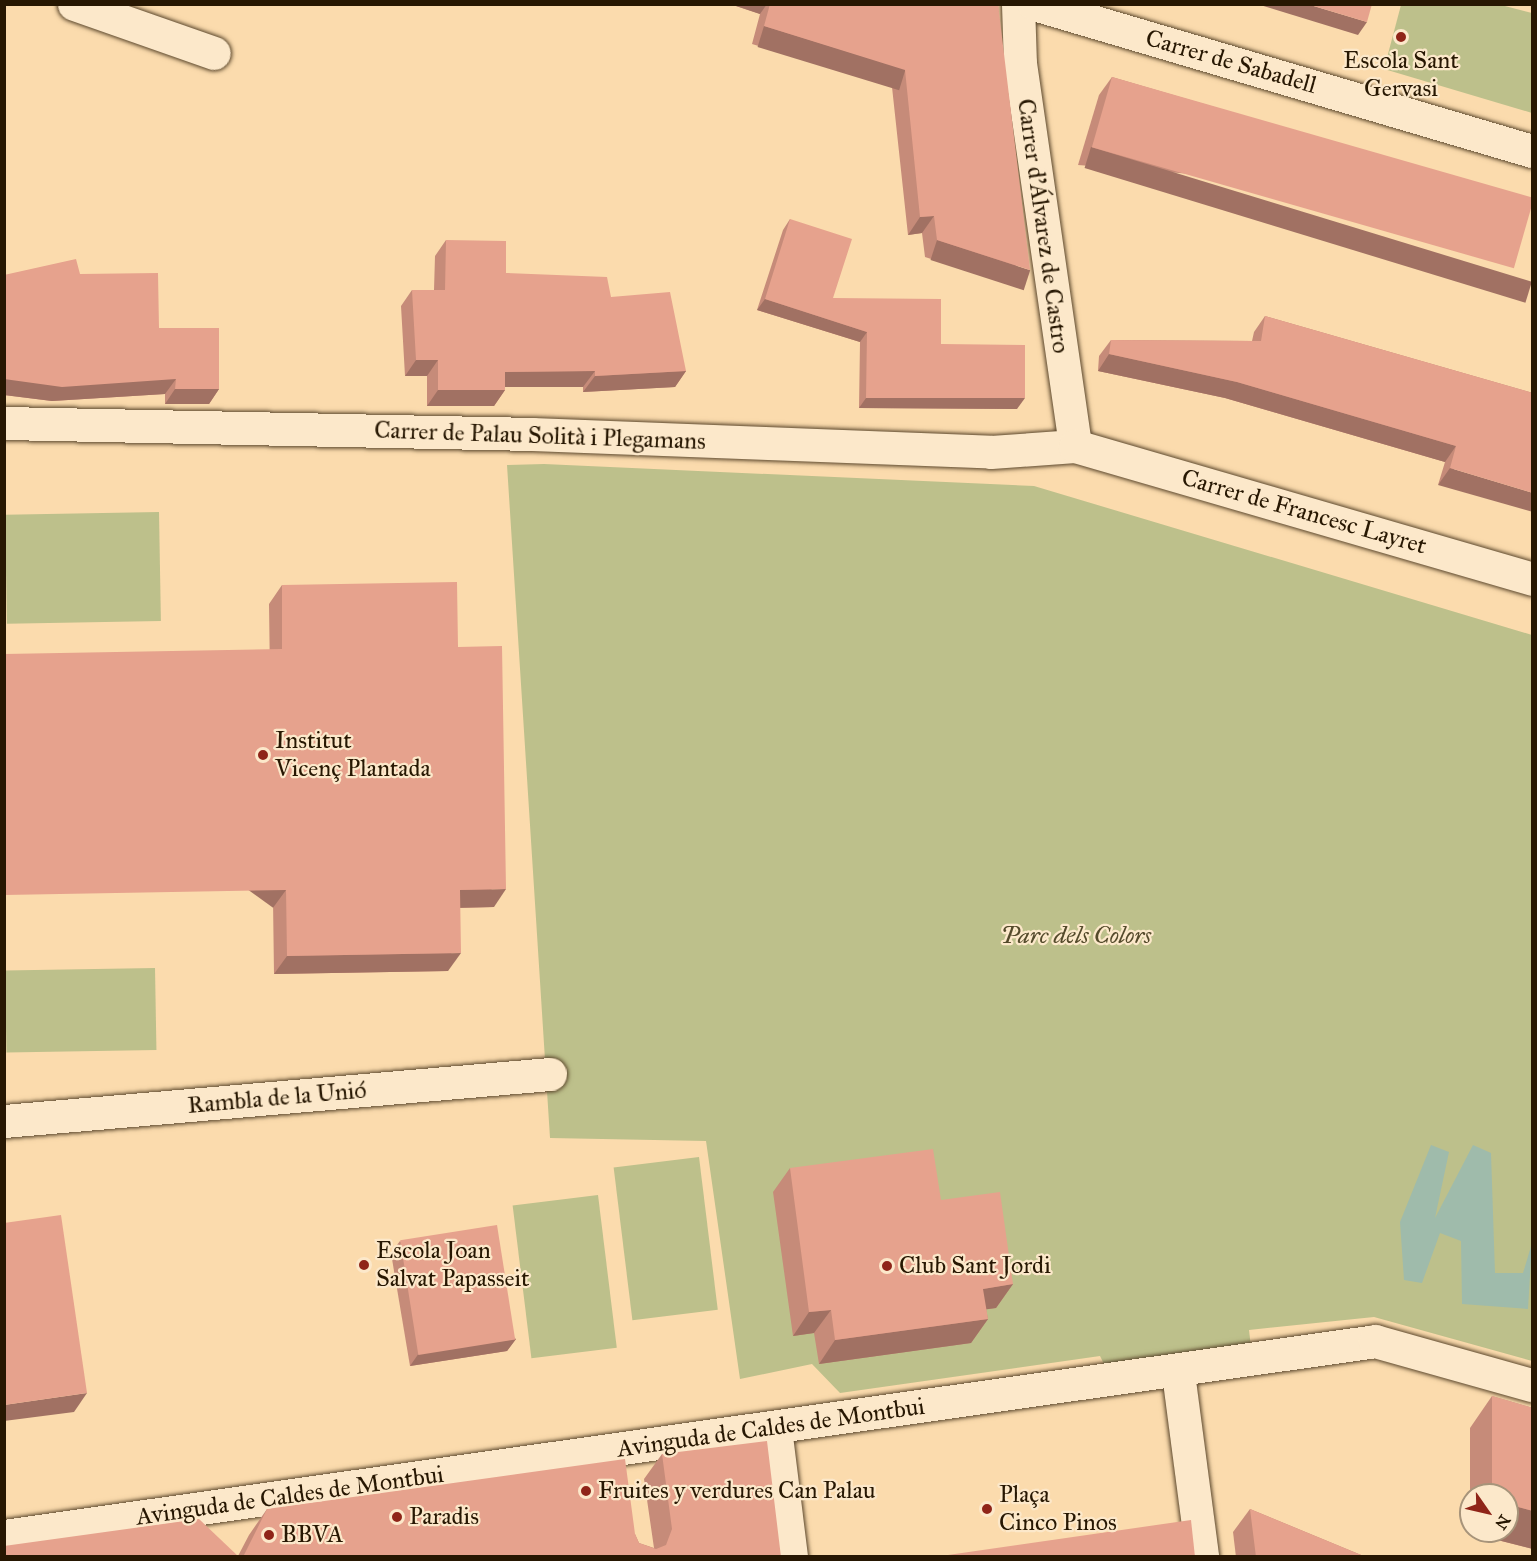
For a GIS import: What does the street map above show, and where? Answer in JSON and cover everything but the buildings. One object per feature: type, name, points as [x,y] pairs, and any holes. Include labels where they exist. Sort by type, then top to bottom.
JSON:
[{"type":"street","points":[[74,4],[214,53]]},
{"type":"street","name":"Carrer d'Álvarez de Castro","points":[[1018,4],[1020,63],[1075,446]]},
{"type":"street","name":"Carrer de Sabadell","points":[[1034,4],[1533,151]]},
{"type":"street","name":"Carrer de Palau Solità i Plegamans","points":[[4,423],[532,434],[991,452],[1075,446]]},
{"type":"street","name":"Carrer de Francesc Layret","points":[[1075,446],[1533,579]]},
{"type":"street","name":"Rambla de la Unió","points":[[4,1121],[550,1074]]},
{"type":"street","name":"Avinguda de Caldes de Montbui","points":[[4,1536],[621,1448],[1178,1373],[1375,1341],[1533,1385]]},
{"type":"street","points":[[1178,1373],[1202,1557]]},
{"type":"street","points":[[775,1428],[791,1557]]},
{"type":"street","points":[[621,1448],[626,1485]]},
{"type":"street","points":[[212,1507],[216,1540]]},
{"type":"green space","points":[[1401,5],[1501,5],[1532,13],[1532,113],[1384,69]]},
{"type":"green space","name":"Parc dels Colors","points":[[544,464],[1034,486],[1532,635],[1532,1361],[1374,1317],[1249,1330],[1251,1347],[1106,1368],[1100,1356],[840,1393],[812,1364],[740,1379],[706,1141],[550,1138],[507,465]]},
{"type":"green space","points":[[159,512],[161,621],[7,624],[5,515]]},
{"type":"green space","points":[[155,968],[156,1050],[6,1053],[5,971]]},
{"type":"green space","points":[[699,1157],[718,1310],[632,1320],[614,1167]]},
{"type":"green space","points":[[598,1195],[617,1348],[531,1358],[513,1205]]},
{"type":"shaded area","points":[[1431,1145],[1449,1152],[1435,1218],[1473,1145],[1491,1153],[1495,1273],[1523,1273],[1532,1243],[1528,1309],[1462,1304],[1461,1241],[1440,1233],[1422,1283],[1404,1280],[1400,1222]]},
{"type":"place","name":"Escola Sant Gervasi","points":[[1401,37]]},
{"type":"place","name":"Institut Vicenç Plantada","points":[[263,755]]},
{"type":"place","name":"Escola Joan Salvat Papasseit","points":[[364,1265]]},
{"type":"place","name":"Club Sant Jordi","points":[[887,1266]]},
{"type":"place","name":"Fruites y verdures Can Palau","points":[[586,1491]]},
{"type":"place","name":"Plaça Cinco Pinos","points":[[987,1509]]},
{"type":"place","name":"Paradis","points":[[397,1517]]},
{"type":"place","name":"BBVA","points":[[269,1535]]}]
